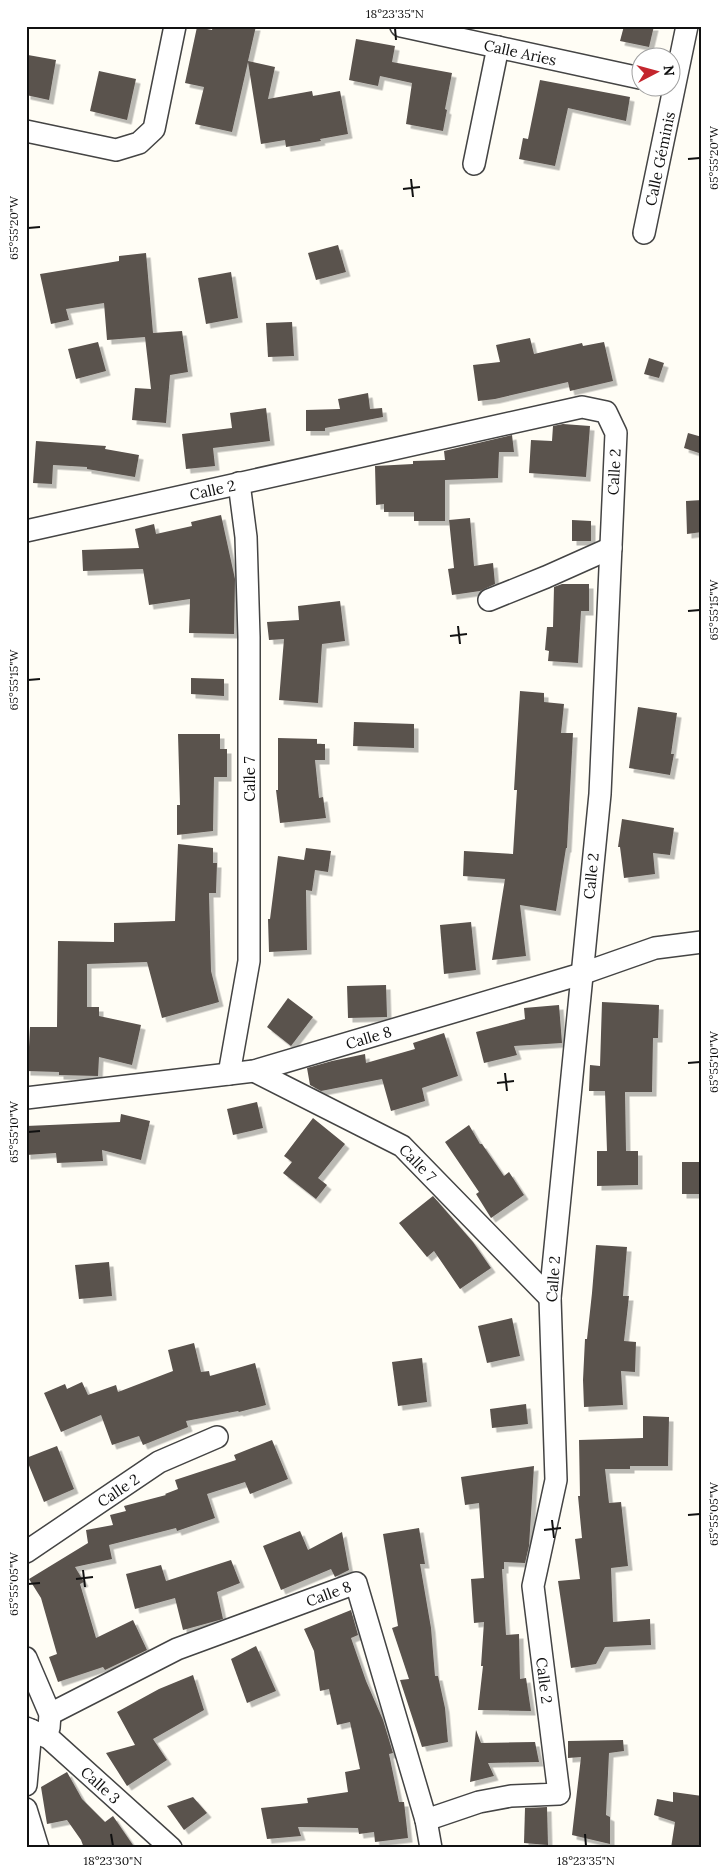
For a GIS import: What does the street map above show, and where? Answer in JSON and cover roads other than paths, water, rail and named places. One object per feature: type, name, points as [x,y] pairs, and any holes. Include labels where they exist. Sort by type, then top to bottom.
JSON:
[{"type":"street","points":[[26,131],[116,150],[139,143],[154,129],[175,26]]},
{"type":"street","name":"Calle Aries","points":[[401,26],[630,76]]},
{"type":"street","name":"Calle Géminis","points":[[680,56],[687,26]]},
{"type":"street","points":[[474,164],[498,47]]},
{"type":"street","name":"Calle Géminis","points":[[644,233],[670,98]]},
{"type":"street","name":"Calle 2","points":[[26,531],[582,407],[606,412],[616,433],[600,794],[550,1298],[556,1480],[533,1586],[558,1794],[511,1796],[479,1802],[426,1820]]},
{"type":"street","name":"Calle 7","points":[[228,1074],[249,962],[249,637],[246,537],[239,483]]},
{"type":"street","points":[[489,600],[611,548]]},
{"type":"street","name":"Calle 8","points":[[26,1098],[254,1071],[581,974],[655,948],[702,942]]},
{"type":"street","name":"Calle 7","points":[[254,1071],[402,1146],[550,1298]]},
{"type":"street","name":"Calle 2","points":[[26,1552],[159,1462],[217,1437]]},
{"type":"street","name":"Calle 8","points":[[50,1714],[177,1648],[356,1583],[426,1820],[431,1848]]},
{"type":"street","points":[[26,1658],[50,1714],[35,1732],[26,1785]]},
{"type":"street","name":"Calle 3","points":[[35,1732],[171,1848]]},
{"type":"street","points":[[26,1808],[38,1848]]}]
